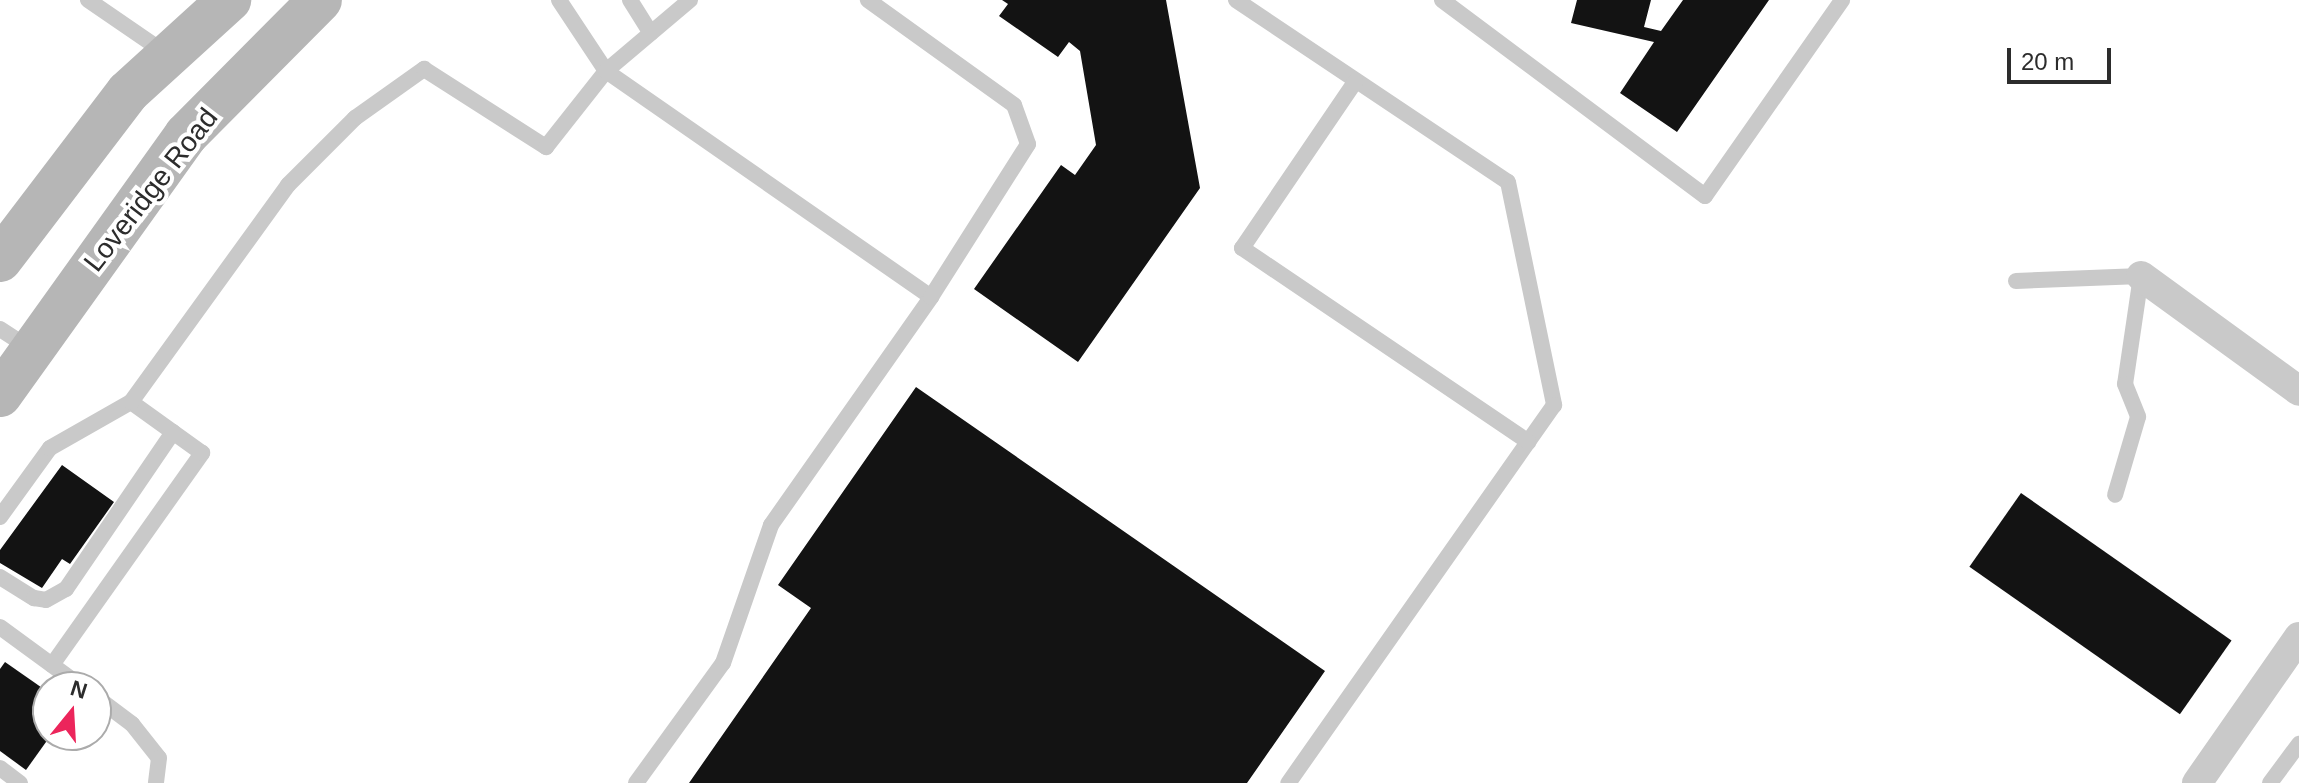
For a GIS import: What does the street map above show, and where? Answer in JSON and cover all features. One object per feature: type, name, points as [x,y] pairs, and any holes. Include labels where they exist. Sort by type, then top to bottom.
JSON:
[{"type":"main road","points":[[0,260],[128,92],[229,0]]},
{"type":"main road","name":"Loveridge Road","points":[[0,395],[16,339],[186,135],[320,0]]},
{"type":"street","points":[[2141,276],[2299,391]]},
{"type":"street","points":[[2197,783],[2299,637]]},
{"type":"lane","points":[[88,0],[169,55]]},
{"type":"lane","points":[[559,0],[606,71],[931,297]]},
{"type":"lane","points":[[630,0],[651,33]]},
{"type":"lane","points":[[0,517],[50,448],[131,402],[288,185],[355,118],[424,69],[546,147],[606,71],[690,0]]},
{"type":"lane","points":[[636,783],[723,663],[771,525],[931,297],[1028,144],[1014,105],[868,0]]},
{"type":"lane","points":[[1236,0],[1508,182],[1554,405],[1288,783]]},
{"type":"lane","points":[[1442,0],[1705,196],[1842,0]]},
{"type":"lane","points":[[1355,82],[1242,248],[1528,442]]},
{"type":"lane","points":[[2016,281],[2141,276],[2125,384],[2138,417],[2115,495]]},
{"type":"lane","points":[[52,665],[202,453],[131,402]]},
{"type":"lane","points":[[0,577],[34,598],[46,600],[66,589],[173,432]]},
{"type":"lane","points":[[0,627],[60,671]]},
{"type":"lane","points":[[112,709],[132,724],[159,758],[156,783]]},
{"type":"lane","points":[[2270,783],[2299,744]]},
{"type":"lane","points":[[0,768],[20,783]]},
{"type":"building","points":[[1002,0],[1166,0],[1200,188],[1078,362],[974,289],[1061,165],[1075,175],[1096,145],[1080,51],[1069,42],[1058,57],[999,16],[1008,4]]},
{"type":"building","points":[[1577,0],[1651,0],[1644,27],[1661,31],[1683,0],[1769,0],[1677,132],[1620,93],[1654,42],[1571,23]]},
{"type":"building","points":[[916,387],[1325,671],[1247,783],[689,783],[811,608],[778,585]]},
{"type":"building","points":[[62,465],[114,502],[70,564],[62,559],[42,588],[0,563],[0,550]]},
{"type":"building","points":[[2021,493],[2232,640],[2180,714],[1969,567]]},
{"type":"building","points":[[5,662],[32,681],[32,751],[40,751],[26,770],[0,751],[0,669]]}]
